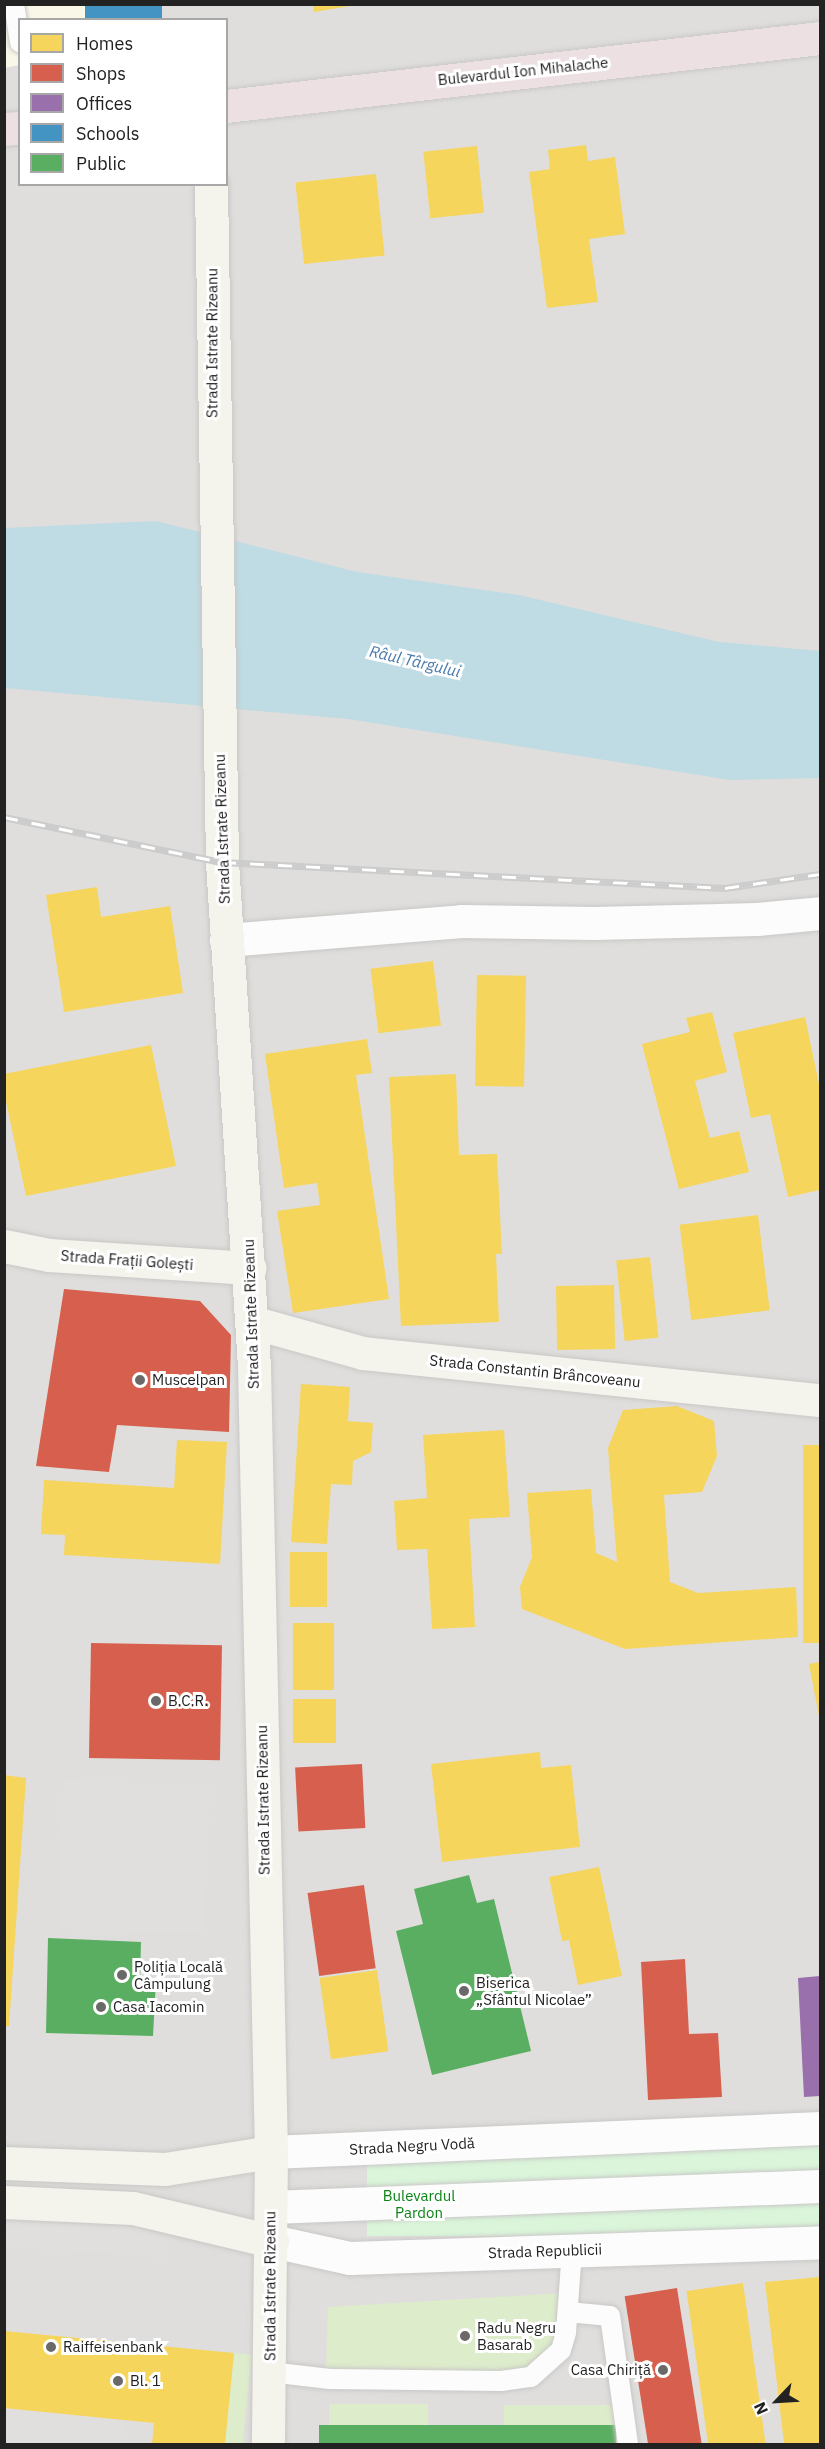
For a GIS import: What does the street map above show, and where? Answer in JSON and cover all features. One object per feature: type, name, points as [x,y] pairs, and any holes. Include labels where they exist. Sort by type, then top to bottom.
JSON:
[{"type":"highway","name":"Bulevardul Ion Mihalache","points":[[228,106],[820,38]]},
{"type":"street","name":"Strada Istrate Rizeanu","points":[[211,186],[212,412],[222,849],[252,1322],[271,2152],[272,2241],[268,2445]]},
{"type":"street","points":[[226,940],[461,921],[594,923],[757,919],[820,913]]},
{"type":"street","name":"Strada Frații Golești","points":[[4,1246],[49,1255],[250,1268]]},
{"type":"street","name":"Strada Constantin Brâncoveanu","points":[[252,1322],[363,1353],[820,1400]]},
{"type":"street","name":"Strada Negru Vodă","points":[[4,2163],[165,2169],[271,2152],[820,2128]]},
{"type":"street","points":[[271,2207],[820,2186]]},
{"type":"street","points":[[4,2202],[132,2208],[272,2241]]},
{"type":"street","name":"Strada Republicii","points":[[272,2241],[350,2258],[820,2242]]},
{"type":"lane","points":[[14,4],[18,30]]},
{"type":"lane","points":[[270,2372],[330,2379],[517,2380],[531,2377],[561,2350],[568,2312],[572,2250]]},
{"type":"lane","points":[[568,2312],[610,2316],[628,2445]]},
{"type":"shaded area","points":[[5,5],[820,5],[820,2444],[5,2444]]},
{"type":"shaded area","points":[[5,5],[85,5],[87,18],[18,18],[18,65],[5,68]]},
{"type":"shaded area","points":[[64,1781],[210,1786],[205,1933],[59,1928]]},
{"type":"shaded area","points":[[4,2216],[151,2225],[169,2258],[5,2246]]},
{"type":"shaded area","points":[[4,2408],[123,2420],[121,2444],[5,2444]]},
{"type":"green space","name":"Bulevardul Pardon","points":[[367,2138],[820,2138],[820,2236],[367,2236]]},
{"type":"green space","points":[[566,2293],[560,2332],[550,2353],[531,2370],[514,2375],[326,2369],[328,2307]]},
{"type":"green space","points":[[234,2353],[252,2355],[243,2444],[224,2444]]},
{"type":"green space","points":[[329,2404],[428,2404],[428,2425],[329,2425]]},
{"type":"green space","points":[[504,2405],[616,2405],[616,2425],[504,2425]]},
{"type":"water","name":"Râul Târgului","points":[[156,521],[357,572],[519,595],[719,642],[820,651],[820,778],[730,780],[348,719],[5,688],[5,528]]},
{"type":"building: Homes","points":[[313,4],[350,4],[350,6],[314,12]]},
{"type":"building: Homes","points":[[586,145],[588,161],[615,157],[625,234],[589,239],[598,302],[547,308],[529,172],[550,169],[548,150]]},
{"type":"building: Homes","points":[[477,146],[484,213],[430,218],[423,152]]},
{"type":"building: Homes","points":[[376,174],[385,256],[304,264],[295,182]]},
{"type":"building: Homes","points":[[97,887],[101,917],[170,906],[183,993],[64,1012],[46,895]]},
{"type":"building: Homes","points":[[433,961],[441,1026],[378,1033],[370,969]]},
{"type":"building: Homes","points":[[477,975],[526,976],[524,1087],[475,1086]]},
{"type":"building: Homes","points":[[712,1012],[727,1072],[695,1081],[710,1138],[739,1131],[749,1172],[679,1189],[642,1044],[690,1032],[686,1018]]},
{"type":"building: Homes","points":[[805,1017],[820,1089],[820,1190],[788,1197],[770,1114],[751,1118],[733,1033]]},
{"type":"building: Homes","points":[[367,1039],[372,1073],[356,1075],[389,1299],[293,1313],[277,1211],[320,1205],[317,1183],[284,1188],[265,1054]]},
{"type":"building: Homes","points":[[151,1045],[176,1166],[26,1196],[4,1092],[4,1074]]},
{"type":"building: Homes","points":[[456,1074],[459,1155],[497,1154],[502,1254],[496,1254],[499,1322],[401,1326],[389,1077]]},
{"type":"building: Homes","points":[[758,1215],[770,1310],[691,1320],[680,1225]]},
{"type":"building: Homes","points":[[650,1257],[658,1338],[625,1341],[616,1261]]},
{"type":"building: Homes","points":[[614,1285],[615,1349],[557,1350],[556,1286]]},
{"type":"building: Homes","points":[[301,1384],[350,1387],[348,1421],[373,1423],[371,1452],[353,1461],[352,1485],[331,1484],[327,1544],[291,1542]]},
{"type":"building: Homes","points":[[677,1406],[714,1421],[717,1456],[702,1492],[664,1495],[670,1582],[698,1593],[796,1587],[798,1637],[625,1649],[522,1609],[520,1587],[532,1557],[527,1493],[591,1489],[596,1553],[617,1562],[608,1448],[623,1410]]},
{"type":"building: Homes","points":[[504,1430],[510,1517],[469,1519],[475,1627],[432,1629],[427,1549],[397,1550],[394,1501],[427,1498],[423,1435]]},
{"type":"building: Homes","points":[[177,1440],[227,1442],[220,1564],[64,1555],[65,1535],[41,1534],[44,1480],[174,1488]]},
{"type":"building: Homes","points":[[803,1445],[820,1445],[820,1643],[803,1643]]},
{"type":"building: Homes","points":[[290,1552],[327,1552],[327,1607],[290,1607]]},
{"type":"building: Homes","points":[[293,1623],[334,1623],[334,1690],[293,1690]]},
{"type":"building: Homes","points":[[820,1662],[820,1716],[819,1716],[809,1664]]},
{"type":"building: Homes","points":[[293,1699],[336,1699],[336,1743],[293,1743]]},
{"type":"building: Homes","points":[[540,1752],[541,1768],[571,1765],[580,1847],[442,1862],[431,1764]]},
{"type":"building: Homes","points":[[4,1775],[26,1778],[9,2026],[4,2026]]},
{"type":"building: Homes","points":[[599,1867],[622,1976],[578,1985],[569,1940],[562,1941],[549,1877]]},
{"type":"building: Homes","points":[[377,1970],[388,2051],[331,2059],[320,1978]]},
{"type":"building: Homes","points":[[820,2277],[820,2444],[784,2444],[765,2282]]},
{"type":"building: Homes","points":[[743,2283],[766,2444],[708,2444],[687,2291]]},
{"type":"building: Homes","name":"Bl. 1","points":[[4,2331],[234,2353],[225,2444],[152,2444],[154,2423],[4,2408]]},
{"type":"building: Shops","name":"Muscelpan","points":[[64,1289],[200,1301],[231,1335],[229,1432],[117,1425],[109,1472],[36,1466]]},
{"type":"building: Shops","name":"B.C.R.","points":[[91,1643],[222,1645],[220,1760],[89,1758]]},
{"type":"building: Shops","points":[[362,1764],[365,1828],[298,1831],[295,1768]]},
{"type":"building: Shops","points":[[364,1885],[376,1968],[319,1976],[308,1893]]},
{"type":"building: Shops","points":[[685,1959],[689,2034],[718,2033],[722,2097],[648,2100],[641,1962]]},
{"type":"building: Shops","name":"Casa Chiriță","points":[[677,2288],[702,2444],[648,2444],[625,2296]]},
{"type":"building: Offices","points":[[820,1976],[820,2096],[804,2097],[798,1978]]},
{"type":"building: Schools","points":[[85,4],[162,4],[162,18],[85,18]]},
{"type":"building: Public","name":"Biserica „Sfântul Nicolae”","points":[[469,1875],[477,1903],[494,1899],[531,2051],[432,2075],[396,1931],[423,1924],[414,1889]]},
{"type":"building: Public","name":"Casa Iacomin","points":[[48,1938],[141,1942],[140,1981],[156,1981],[153,2036],[46,2033]]},
{"type":"building: Public","points":[[319,2425],[616,2425],[616,2444],[319,2444]]},
{"type":"railway","points":[[4,817],[222,862],[725,888],[820,874]]},
{"type":"place","name":"Muscelpan","points":[[140,1380]]},
{"type":"place","name":"B.C.R.","points":[[156,1701]]},
{"type":"place","name":"Poliția Locală Câmpulung","points":[[122,1975]]},
{"type":"place","name":"Biserica „Sfântul Nicolae”","points":[[464,1991]]},
{"type":"place","name":"Casa Iacomin","points":[[101,2007]]},
{"type":"place","name":"Radu Negru Basarab","points":[[465,2336]]},
{"type":"place","name":"Raiffeisenbank","points":[[51,2347]]},
{"type":"place","name":"Casa Chiriță","points":[[663,2370]]},
{"type":"place","name":"Bl. 1","points":[[118,2381]]}]
